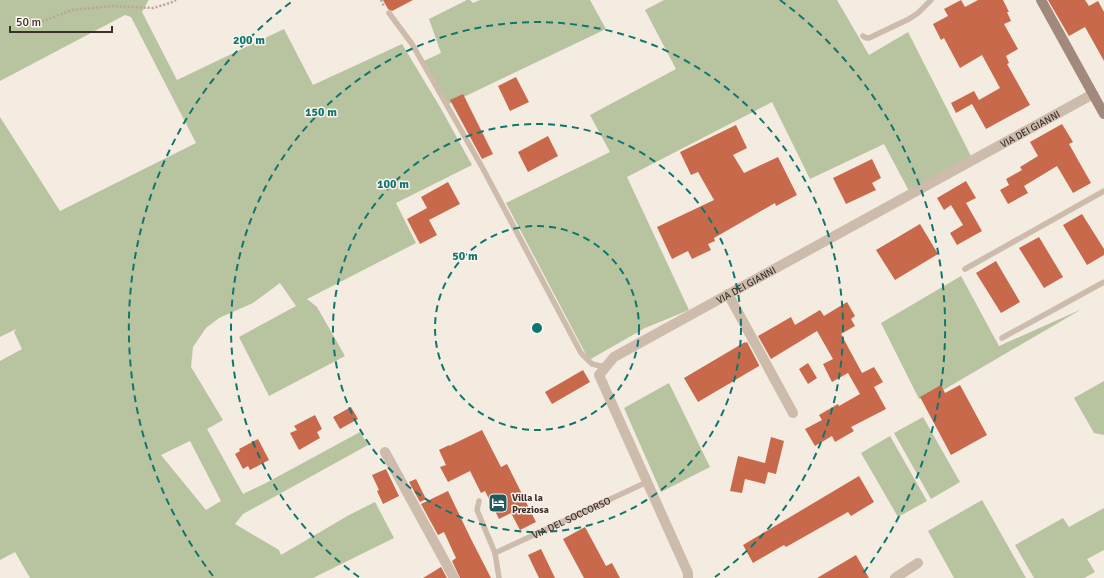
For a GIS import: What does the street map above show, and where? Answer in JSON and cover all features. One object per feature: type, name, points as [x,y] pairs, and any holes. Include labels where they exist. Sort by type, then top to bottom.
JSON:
[{"type":"street","points":[[1041,0],[1104,114]]},
{"type":"street","name":"VIA DEI GIANNI","points":[[606,367],[614,357],[1093,94]]},
{"type":"street","points":[[728,294],[793,413]]},
{"type":"street","points":[[606,367],[599,375],[689,576]]},
{"type":"street","points":[[385,452],[454,578]]},
{"type":"street","points":[[894,578],[918,564]]},
{"type":"lane","points":[[863,36],[869,38],[908,19],[918,13],[931,0]]},
{"type":"lane","points":[[389,13],[412,44],[475,153],[582,353],[592,364],[606,367]]},
{"type":"lane","points":[[966,269],[1104,190]]},
{"type":"lane","points":[[1002,338],[1104,282]]},
{"type":"lane","name":"VIA DEL SOCCORSO","points":[[495,553],[647,482]]},
{"type":"lane","points":[[479,501],[477,510],[495,553],[499,578]]},
{"type":"path","points":[[27,28],[72,10],[112,6],[153,8],[176,0]]},
{"type":"green space","points":[[0,0],[149,0],[142,12],[177,80],[284,29],[313,85],[402,44],[440,107],[472,165],[396,203],[416,243],[307,299],[317,307],[345,356],[269,396],[239,337],[296,306],[280,283],[253,303],[219,318],[206,328],[193,347],[191,367],[223,420],[207,429],[243,494],[360,432],[368,445],[243,514],[235,524],[279,550],[281,555],[349,515],[375,502],[394,538],[313,578],[30,578],[15,552],[0,560],[0,361],[22,349],[14,332],[16,329],[0,337],[0,117],[60,211],[196,143],[131,17],[125,15],[0,81]],"holes":[[[190,441],[221,501],[206,510],[161,455]]]},
{"type":"green space","points":[[467,0],[470,0],[473,3],[480,0],[590,0],[606,29],[449,104],[424,61],[441,53],[429,19]]},
{"type":"green space","points":[[664,0],[837,0],[869,55],[908,32],[971,156],[909,191],[884,144],[810,179],[772,102],[627,177],[689,310],[645,328],[589,360],[506,203],[610,152],[590,115],[676,69],[645,10]]},
{"type":"green space","points":[[961,276],[999,346],[1082,309],[945,389],[919,399],[881,323]]},
{"type":"green space","points":[[1104,381],[1104,435],[1094,433],[1074,398]]},
{"type":"green space","points":[[669,383],[710,467],[661,492],[624,408]]},
{"type":"green space","points":[[923,417],[960,482],[931,499],[894,433]]},
{"type":"green space","points":[[890,436],[927,501],[898,517],[861,453]]},
{"type":"green space","points":[[982,500],[1026,578],[954,578],[928,531]]},
{"type":"green space","points":[[1104,508],[1104,550],[1087,559],[1095,572],[1084,578],[1034,578],[1015,545],[1063,518],[1069,527]]},
{"type":"building","points":[[383,0],[413,0],[392,11],[388,9]]},
{"type":"building","points":[[961,0],[965,7],[978,0],[1003,0],[1009,12],[1007,12],[1011,21],[1004,24],[1018,49],[1006,56],[1009,63],[1007,64],[1030,105],[986,129],[972,104],[956,113],[951,103],[974,91],[979,100],[1000,88],[982,55],[960,68],[944,38],[941,40],[933,24],[948,16],[944,9]]},
{"type":"building","points":[[1048,0],[1085,0],[1089,6],[1098,1],[1104,12],[1104,61],[1085,27],[1069,36]]},
{"type":"building","points":[[516,77],[529,102],[510,111],[498,86]]},
{"type":"building","points":[[463,94],[493,154],[482,159],[450,100]]},
{"type":"building","points":[[1062,124],[1073,142],[1069,144],[1091,183],[1073,193],[1057,166],[1024,186],[1028,193],[1008,204],[1000,190],[1009,185],[1006,179],[1022,170],[1020,167],[1038,156],[1030,142]]},
{"type":"building","points":[[736,125],[747,148],[733,155],[744,173],[778,157],[797,195],[776,206],[775,203],[714,238],[715,241],[708,244],[711,250],[692,259],[688,251],[672,259],[657,227],[714,200],[698,172],[691,175],[680,152]]},
{"type":"building","points":[[548,136],[558,156],[528,172],[518,152]]},
{"type":"building","points":[[872,159],[881,178],[872,183],[876,190],[846,204],[833,178]]},
{"type":"building","points":[[966,181],[976,198],[966,203],[982,231],[957,245],[950,233],[963,225],[951,205],[944,210],[937,198]]},
{"type":"building","points":[[448,182],[460,204],[429,220],[437,235],[420,244],[407,219],[427,208],[421,197]]},
{"type":"building","points":[[1082,214],[1104,249],[1104,255],[1087,265],[1063,225]]},
{"type":"building","points":[[920,224],[938,254],[895,280],[876,250]]},
{"type":"building","points":[[1039,237],[1063,277],[1044,288],[1019,248]]},
{"type":"building","points":[[996,261],[1020,302],[1001,313],[976,273]]},
{"type":"building","points":[[847,302],[855,316],[851,319],[855,326],[841,334],[862,373],[874,367],[883,382],[874,387],[886,409],[851,427],[854,431],[835,442],[832,436],[815,446],[805,429],[822,420],[819,415],[860,394],[848,373],[832,382],[823,364],[833,359],[817,331],[771,359],[758,336],[791,317],[795,325],[820,310],[824,316]]},
{"type":"building","points":[[747,342],[759,366],[698,402],[684,378]]},
{"type":"building","points":[[808,363],[817,378],[808,384],[799,369]]},
{"type":"building","points":[[583,370],[590,382],[552,404],[545,392]]},
{"type":"building","points":[[941,385],[945,393],[960,385],[987,435],[951,455],[920,397]]},
{"type":"building","points":[[351,407],[358,419],[340,429],[333,417]]},
{"type":"building","points":[[315,415],[322,429],[317,432],[320,438],[299,450],[290,433],[297,430],[294,426]]},
{"type":"building","points":[[482,430],[501,467],[507,464],[536,522],[520,530],[511,513],[499,519],[485,491],[481,493],[470,471],[448,482],[440,467],[446,465],[439,450]]},
{"type":"building","points":[[771,437],[784,441],[776,474],[768,472],[765,484],[745,479],[742,493],[730,491],[738,456],[765,463]]},
{"type":"building","points":[[258,439],[269,460],[250,470],[248,466],[243,469],[235,454],[240,451],[239,449]]},
{"type":"building","points":[[386,469],[399,496],[383,504],[377,491],[379,490],[372,475]]},
{"type":"building","points":[[859,476],[874,502],[851,516],[848,512],[786,547],[784,545],[753,563],[743,545]]},
{"type":"building","points":[[416,479],[426,499],[420,502],[409,482]]},
{"type":"building","points":[[448,491],[491,578],[460,578],[452,561],[456,558],[444,532],[438,535],[421,504]]},
{"type":"building","points":[[585,527],[606,566],[612,563],[620,578],[584,578],[563,539]]},
{"type":"building","points":[[541,549],[555,578],[539,578],[528,555]]},
{"type":"building","points":[[856,555],[869,578],[817,578]]},
{"type":"building","points":[[441,567],[447,578],[423,578]]},
{"type":"place","name":"Villa la Preziosa","points":[[498,503]]}]
